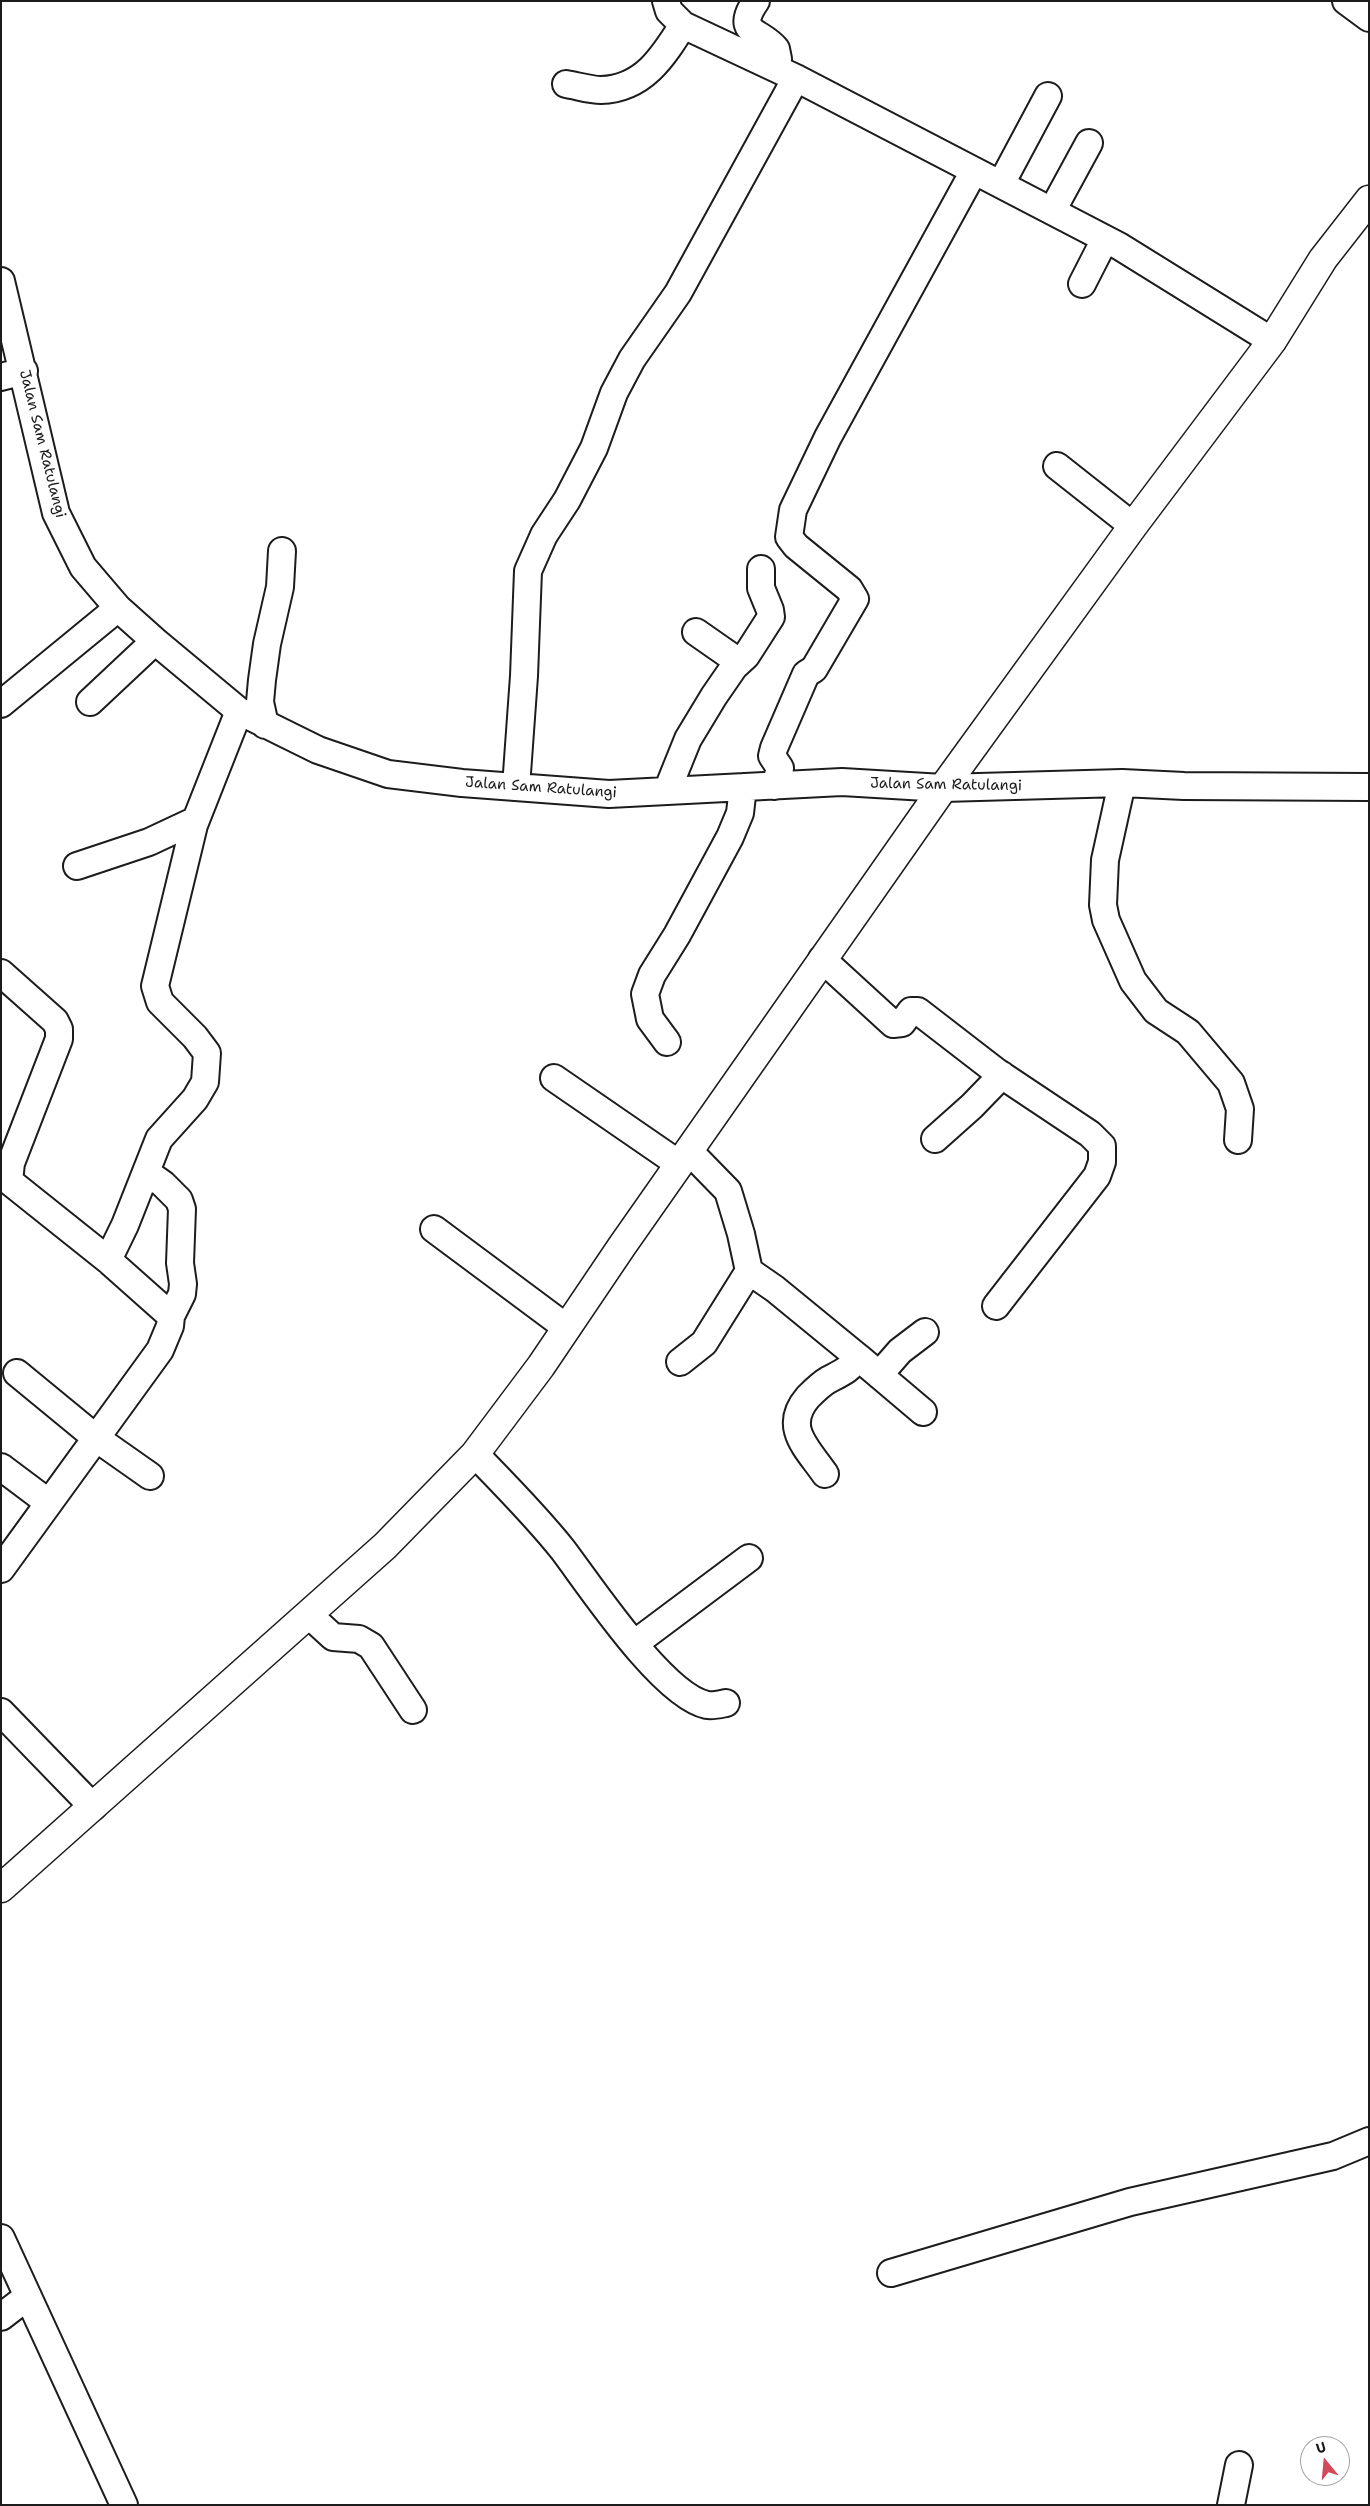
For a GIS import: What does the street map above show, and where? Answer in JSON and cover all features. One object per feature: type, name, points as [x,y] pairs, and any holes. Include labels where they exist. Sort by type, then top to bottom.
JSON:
[{"type":"main road","points":[[1,1888],[385,1546],[475,1454],[567,1328],[822,959],[943,788],[1133,526],[1272,341],[1323,259],[1369,200]]},
{"type":"street","points":[[666,1],[669,11],[683,25],[786,73],[1106,239],[1272,341]]},
{"type":"street","points":[[756,1],[748,13],[748,23],[753,34],[776,49],[778,59],[786,73]]},
{"type":"street","points":[[1346,1],[1369,18]]},
{"type":"street","points":[[566,84],[600,90],[630,85],[649,71],[663,57],[683,25]]},
{"type":"street","points":[[516,787],[524,676],[528,571],[544,535],[567,500],[594,448],[614,393],[632,359],[678,293],[786,73]]},
{"type":"street","points":[[1001,184],[1048,96]]},
{"type":"street","points":[[1052,211],[1089,143]]},
{"type":"street","points":[[775,786],[780,768],[772,756],[774,748],[805,676],[814,669],[854,599],[849,589],[796,546],[789,538],[793,510],[828,437],[974,171]]},
{"type":"street","points":[[1082,284],[1106,239]]},
{"type":"street","name":"Jalan Sam Ratulangi","points":[[1,281],[12,374],[56,513],[84,567],[118,608],[239,711],[318,750],[388,774],[609,794],[842,782],[943,788],[1122,783],[1184,786],[1369,787]]},
{"type":"street","points":[[1057,466],[1133,526]]},
{"type":"street","points":[[265,725],[260,702],[262,680],[266,644],[280,587],[282,551]]},
{"type":"street","points":[[667,791],[688,738],[714,696],[739,662],[746,656],[770,617],[761,588],[761,569]]},
{"type":"street","points":[[1,704],[118,608]]},
{"type":"street","points":[[696,632],[739,662]]},
{"type":"street","points":[[90,702],[155,641]]},
{"type":"street","points":[[108,1260],[125,1225],[159,1139],[195,1099],[205,1082],[207,1053],[160,1002],[156,986],[196,820],[239,711]]},
{"type":"street","points":[[1122,783],[1105,860],[1104,905],[1106,920],[1132,982],[1156,1011],[1188,1032],[1231,1084],[1240,1109],[1238,1140]]},
{"type":"street","points":[[667,1042],[650,1019],[645,994],[652,975],[677,935],[730,837],[740,813],[743,787]]},
{"type":"street","points":[[78,866],[150,842],[196,820]]},
{"type":"street","points":[[822,959],[893,1024],[902,1023],[911,1011],[915,1010],[1002,1075],[1099,1141],[1103,1152],[1097,1176],[996,1306]]},
{"type":"street","points":[[1,973],[55,1021],[59,1030],[59,1039],[11,1163],[5,1186],[108,1260],[171,1316]]},
{"type":"street","points":[[935,1139],[972,1106],[1002,1075]]},
{"type":"street","points":[[554,1078],[684,1158],[728,1191],[739,1225],[749,1271],[775,1289],[922,1412]]},
{"type":"street","points":[[1,1569],[160,1350],[170,1326],[171,1316],[182,1294],[183,1284],[180,1263],[182,1210],[179,1200],[163,1184],[146,1172]]},
{"type":"street","points":[[434,1229],[567,1328]]},
{"type":"street","points":[[680,1362],[704,1343],[749,1271]]},
{"type":"street","points":[[879,1375],[900,1351],[925,1332]]},
{"type":"street","points":[[824,1474],[799,1438],[796,1426],[797,1414],[814,1391],[828,1380],[850,1369],[858,1357]]},
{"type":"street","points":[[17,1373],[96,1438],[150,1476]]},
{"type":"street","points":[[475,1454],[562,1549],[645,1657],[688,1696],[708,1705],[726,1704]]},
{"type":"street","points":[[1,1468],[49,1503]]},
{"type":"street","points":[[634,1644],[749,1558]]},
{"type":"street","points":[[309,1614],[332,1637],[359,1639],[371,1646],[413,1710]]},
{"type":"street","points":[[1,1712],[93,1808]]},
{"type":"street","points":[[891,2273],[1130,2202],[1333,2156],[1369,2141]]},
{"type":"street","points":[[1,2238],[124,2505]]},
{"type":"street","points":[[1,2316],[27,2296]]},
{"type":"street","points":[[1231,2505],[1239,2465]]}]
